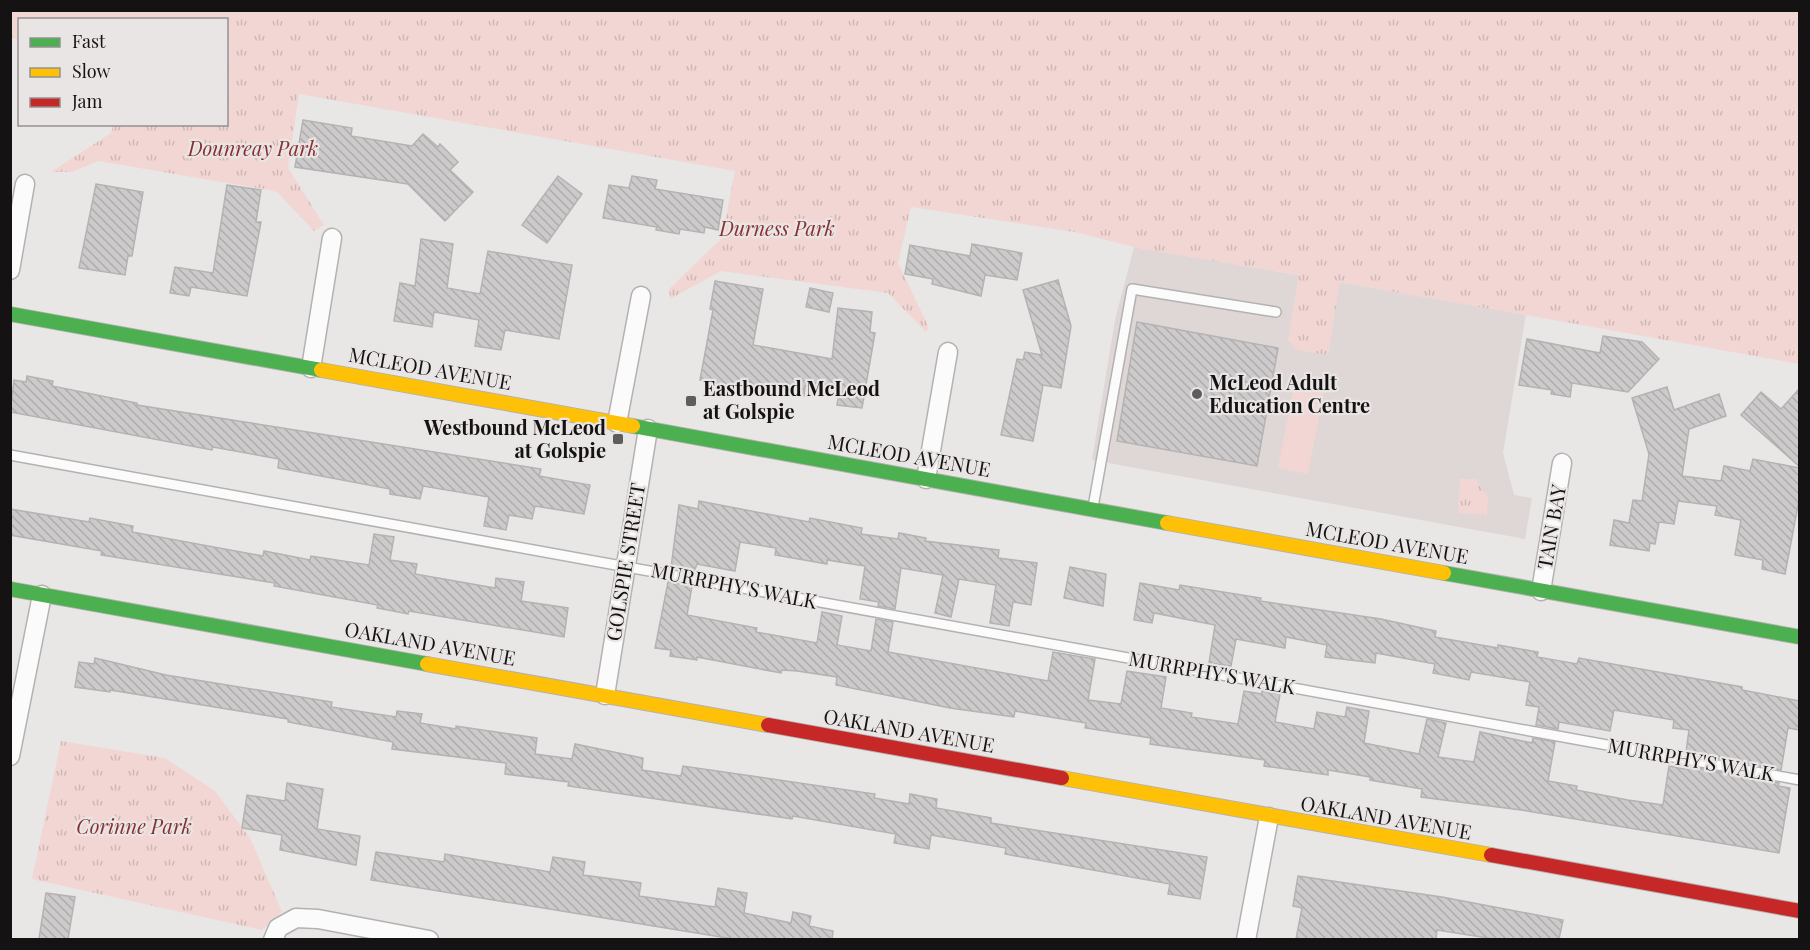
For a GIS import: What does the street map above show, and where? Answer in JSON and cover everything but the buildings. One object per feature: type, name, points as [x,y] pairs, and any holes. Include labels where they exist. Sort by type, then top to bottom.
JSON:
[{"type":"street","points":[[10,270],[25,184]]},
{"type":"street","points":[[311,368],[332,238]]},
{"type":"street","points":[[617,423],[641,296]]},
{"type":"street","name":"MCLEOD AVENUE","points":[[10,314],[1800,637]]},
{"type":"street","points":[[926,479],[948,352]]},
{"type":"street","name":"GOLSPIE STREET","points":[[605,695],[648,429]]},
{"type":"street","name":"TAIN BAY","points":[[1541,591],[1562,463]]},
{"type":"street","name":"OAKLAND AVENUE","points":[[10,589],[1800,911]]},
{"type":"street","points":[[10,756],[42,594]]},
{"type":"street","points":[[1246,939],[1269,817]]},
{"type":"street","points":[[273,939],[278,928],[296,918],[429,939]]},
{"type":"lane","points":[[1092,509],[1132,289],[1276,312]]},
{"type":"lane","name":"MURRPHY'S WALK","points":[[10,455],[1800,780]]},
{"type":"shaded area","points":[[1134,247],[1526,314],[1503,453],[1514,495],[1532,498],[1525,539],[1092,460],[1115,320]]},
{"type":"green space","points":[[10,11],[1799,11],[1799,364],[1340,282],[1328,355],[1297,350],[1288,340],[1299,275],[1138,248],[1075,232],[911,207],[898,263],[929,328],[926,332],[888,293],[721,271],[670,299],[669,289],[722,238],[735,171],[299,94],[288,168],[324,225],[314,231],[278,193],[270,190],[98,161],[72,172],[51,172],[111,133],[113,126],[228,126],[228,18],[18,18],[18,40],[11,38]]},
{"type":"green space","points":[[1294,386],[1324,392],[1308,474],[1278,468]]},
{"type":"green space","points":[[1460,479],[1476,479],[1488,497],[1487,515],[1458,513]]},
{"type":"green space","name":"Corinne Park","points":[[61,741],[165,758],[215,791],[250,838],[282,912],[262,930],[32,879]]},
{"type":"traffic: fast","points":[[10,314],[321,370]]},
{"type":"traffic: fast","points":[[633,426],[1167,523]]},
{"type":"traffic: fast","points":[[1444,573],[1800,637]]},
{"type":"traffic: fast","points":[[10,589],[427,664]]},
{"type":"traffic: slow","points":[[321,370],[633,426]]},
{"type":"traffic: slow","points":[[1167,523],[1444,573]]},
{"type":"traffic: slow","points":[[427,664],[768,725]]},
{"type":"traffic: slow","points":[[1062,778],[1491,855]]},
{"type":"traffic: jam","points":[[768,725],[1062,778]]},
{"type":"traffic: jam","points":[[1491,855],[1800,911]]},
{"type":"place","name":"McLeod Adult Education Centre","points":[[1197,394]]},
{"type":"place","name":"Eastbound McLeod at Golspie","points":[[691,401]]},
{"type":"place","name":"Westbound McLeod at Golspie","points":[[618,439]]},
{"type":"park label","name":"Dounreay Park","points":[[253,149]]},
{"type":"park label","name":"Durness Park","points":[[777,229]]}]
